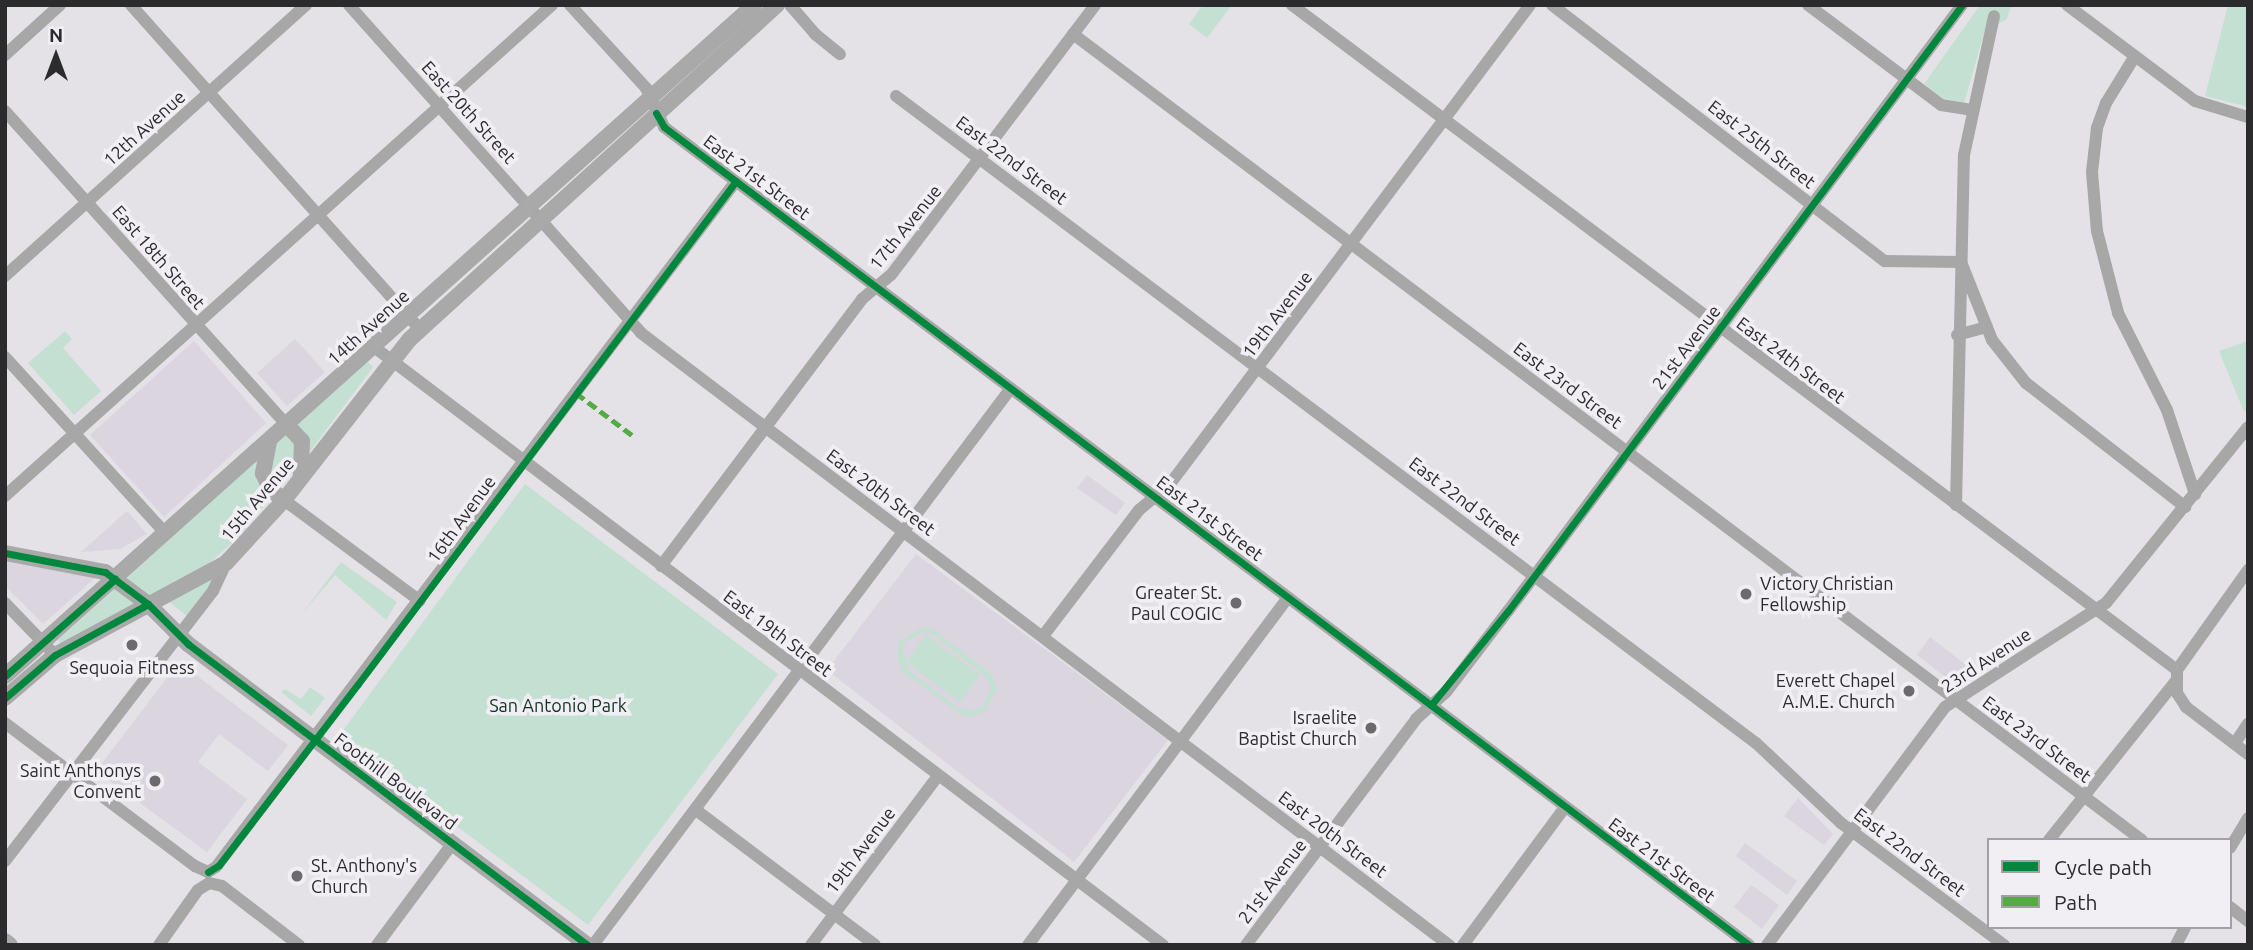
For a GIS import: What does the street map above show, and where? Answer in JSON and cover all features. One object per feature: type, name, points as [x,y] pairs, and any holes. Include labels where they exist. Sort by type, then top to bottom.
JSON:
[{"type":"main road","name":"14th Avenue","points":[[654,105],[754,5]]},
{"type":"main road","name":"14th Avenue","points":[[5,676],[373,347],[535,212],[654,105],[777,5]]},
{"type":"main road","name":"14th Avenue","points":[[389,362],[535,212]]},
{"type":"main road","name":"15th Avenue","points":[[226,564],[284,500],[389,362]]},
{"type":"main road","points":[[287,425],[302,441],[300,480]]},
{"type":"main road","points":[[269,441],[263,473],[270,489],[284,500]]},
{"type":"main road","name":"Foothill Boulevard","points":[[5,553],[93,568],[115,579],[148,604],[179,634],[587,945]]},
{"type":"main road","points":[[5,698],[55,655],[226,564]]},
{"type":"main road","points":[[5,941],[10,945]]},
{"type":"street","points":[[5,55],[60,5]]},
{"type":"street","points":[[131,5],[420,329]]},
{"type":"street","name":"12th Avenue","points":[[5,276],[306,5]]},
{"type":"street","name":"East 20th Street","points":[[349,5],[641,333],[1450,945]]},
{"type":"street","points":[[5,496],[552,5]]},
{"type":"street","name":"East 21st Street","points":[[570,5],[654,105],[664,127],[1749,945]]},
{"type":"street","points":[[790,5],[840,54]]},
{"type":"street","name":"17th Avenue","points":[[661,566],[768,429],[862,299],[891,275],[1095,5]]},
{"type":"street","name":"East 24th Street","points":[[1292,5],[2095,610],[2177,675],[2186,707],[2248,754]]},
{"type":"street","name":"19th Avenue","points":[[1044,636],[1139,510],[1170,484],[1530,5]]},
{"type":"street","name":"East 25th Street","points":[[1552,5],[1885,261],[1961,262]]},
{"type":"street","points":[[1808,5],[1941,105],[1972,110]]},
{"type":"street","name":"21st Avenue","points":[[1246,945],[1416,719],[1431,705],[1534,576],[1962,5]]},
{"type":"street","points":[[2067,5],[2194,101],[2248,117]]},
{"type":"street","points":[[1956,505],[1961,199],[1972,110],[1994,16]]},
{"type":"street","name":"East 23rd Street","points":[[1073,34],[2139,838]]},
{"type":"street","points":[[2135,56],[2106,103],[2097,128],[2092,181],[2097,231],[2118,313],[2166,410],[2195,494]]},
{"type":"street","name":"East 22nd Street","points":[[896,96],[1776,759],[1852,831],[2004,945]]},
{"type":"street","name":"East 18th Street","points":[[5,111],[287,425]]},
{"type":"street","name":"16th Avenue","points":[[159,945],[736,181]]},
{"type":"street","points":[[1961,262],[1987,327],[2026,383],[2185,507]]},
{"type":"street","points":[[1957,335],[1987,327]]},
{"type":"street","name":"East 19th Street","points":[[373,347],[389,362],[1163,945]]},
{"type":"street","points":[[5,357],[166,534]]},
{"type":"street","points":[[593,945],[1011,388]]},
{"type":"street","name":"23rd Avenue","points":[[1767,945],[1942,712],[2111,597],[2248,427]]},
{"type":"street","points":[[284,500],[420,601]]},
{"type":"street","name":"15th Avenue","points":[[5,861],[225,574],[226,564]]},
{"type":"street","points":[[2051,838],[2177,675],[2248,569]]},
{"type":"street","points":[[1028,945],[1288,598]]},
{"type":"street","points":[[5,603],[55,655]]},
{"type":"street","points":[[5,723],[299,945]]},
{"type":"street","points":[[2235,744],[2248,724]]},
{"type":"street","name":"19th Avenue","points":[[811,945],[938,776]]},
{"type":"street","points":[[1463,945],[1565,807]]},
{"type":"street","points":[[696,810],[875,945]]},
{"type":"street","points":[[2232,845],[2248,818]]},
{"type":"street","points":[[377,945],[452,844]]},
{"type":"street","points":[[2232,909],[2248,921]]},
{"type":"street","points":[[2176,945],[2184,929]]},
{"type":"shaded area","points":[[295,339],[325,372],[287,406],[257,373]]},
{"type":"shaded area","points":[[194,341],[266,423],[164,517],[90,435]]},
{"type":"shaded area","points":[[1087,475],[1125,503],[1116,515],[1077,488]]},
{"type":"shaded area","points":[[127,511],[147,534],[120,549],[81,552]]},
{"type":"shaded area","points":[[916,554],[1168,740],[1074,862],[827,670]]},
{"type":"shaded area","points":[[5,561],[95,578],[43,624],[5,586]]},
{"type":"shaded area","points":[[1930,637],[1975,672],[1956,685],[1917,655]]},
{"type":"shaded area","points":[[179,662],[288,745],[268,771],[219,734],[198,762],[247,799],[207,852],[96,771]]},
{"type":"shaded area","points":[[1798,798],[1833,834],[1824,845],[1784,816]]},
{"type":"shaded area","points":[[1745,843],[1797,881],[1787,895],[1736,856]]},
{"type":"shaded area","points":[[1751,885],[1779,905],[1762,929],[1734,907]]},
{"type":"green space","points":[[1203,5],[1232,5],[1207,38],[1189,24]]},
{"type":"green space","points":[[1980,5],[2012,5],[2006,20],[1985,30],[1964,103],[1943,98],[1924,84]]},
{"type":"green space","points":[[2228,5],[2248,5],[2248,107],[2205,96]]},
{"type":"green space","points":[[65,331],[72,339],[63,348],[101,391],[74,415],[28,363]]},
{"type":"green space","points":[[2248,341],[2248,408],[2244,412],[2219,351]]},
{"type":"green space","points":[[367,361],[373,367],[309,453],[239,537],[199,572],[218,573],[188,617],[158,593],[60,644],[58,640]]},
{"type":"green space","name":"San Antonio Park","points":[[525,484],[778,674],[588,925],[338,737]]},
{"type":"green space","points":[[341,562],[397,602],[386,620],[335,575],[301,615]]},
{"type":"green space","points":[[922,627],[935,630],[992,675],[997,688],[986,710],[971,717],[962,715],[903,672],[897,656],[899,642]],"holes":[[[922,632],[932,634],[987,678],[991,688],[983,706],[971,711],[957,707],[907,669],[903,644]]]},
{"type":"green space","points":[[926,635],[980,675],[960,702],[906,662]]},
{"type":"green space","points":[[310,687],[325,698],[311,716],[281,692],[285,689],[301,699]]},
{"type":"marked path","points":[[576,393],[632,435]]},
{"type":"cycle path","points":[[1431,705],[1508,611],[1962,5]]},
{"type":"cycle path","points":[[656,113],[664,127],[1749,945]]},
{"type":"cycle path","points":[[208,872],[219,865],[358,684],[736,181]]},
{"type":"cycle path","points":[[5,553],[105,572],[148,604],[188,644],[587,945]]},
{"type":"cycle path","points":[[5,676],[115,579]]},
{"type":"cycle path","points":[[5,698],[55,655],[148,604]]},
{"type":"place","name":"Victory Christian Fellowship","points":[[1746,594]]},
{"type":"place","name":"Greater St. Paul COGIC","points":[[1236,603]]},
{"type":"place","name":"Sequoia Fitness","points":[[132,645]]},
{"type":"place","name":"Everett Chapel A.M.E. Church","points":[[1909,691]]},
{"type":"place","name":"Israelite Baptist Church","points":[[1371,728]]},
{"type":"place","name":"Saint Anthonys Convent","points":[[155,781]]},
{"type":"place","name":"St. Anthony's Church","points":[[297,876]]}]
